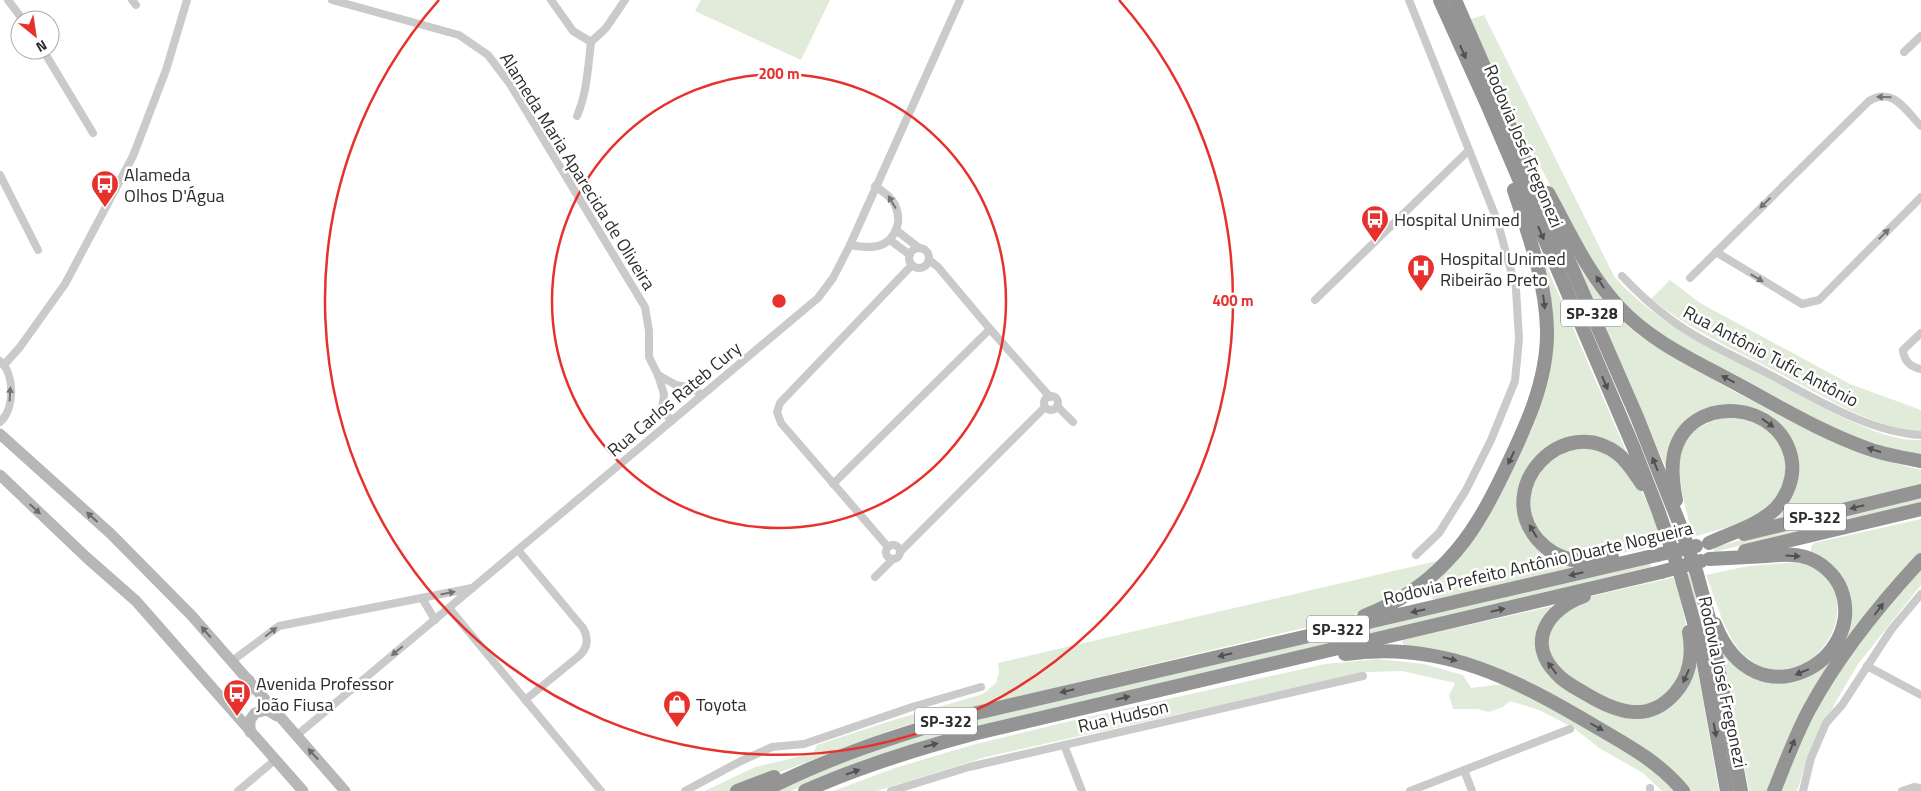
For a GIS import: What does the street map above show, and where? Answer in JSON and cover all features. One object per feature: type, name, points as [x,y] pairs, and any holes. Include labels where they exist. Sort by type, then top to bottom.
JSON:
[{"type":"highway","name":"Rodovia José Fregonezi","points":[[1444,2],[1493,103],[1637,417],[1680,525],[1702,565],[1710,622],[1740,791]]},
{"type":"highway","name":"Rodovia José Fregonezi","points":[[1493,103],[1633,446],[1681,576],[1701,648],[1727,791]]},
{"type":"highway","points":[[1493,103],[1592,271],[1616,304],[1644,331],[1679,353],[1836,435],[1889,455],[1921,461]]},
{"type":"highway","points":[[1256,648],[1380,610],[1414,590],[1432,576],[1448,561],[1474,528],[1486,508],[1523,431],[1543,371],[1546,350],[1546,309],[1539,269],[1493,103]]},
{"type":"highway","points":[[1680,525],[1674,492],[1673,467],[1675,450],[1684,434],[1700,419],[1718,412],[1747,412],[1766,421],[1781,435],[1790,452],[1792,471],[1787,490],[1781,502],[1765,517],[1703,544]]},
{"type":"highway","points":[[1658,510],[1626,461],[1612,450],[1592,443],[1569,444],[1548,454],[1533,470],[1527,483],[1524,497],[1525,512],[1531,530],[1544,546],[1561,556],[1576,560],[1633,554],[1658,555]]},
{"type":"highway","name":"Rodovia Prefeito Antônio Duarte Nogueira","points":[[763,791],[822,763],[874,742],[1001,706],[1658,555],[1921,491]]},
{"type":"highway","name":"Rodovia Prefeito Antônio Duarte Nogueira","points":[[812,789],[885,760],[936,744],[1149,691],[1263,666],[1642,576],[1702,565],[1921,509]]},
{"type":"highway","points":[[1795,555],[1820,564],[1837,581],[1844,600],[1843,622],[1834,644],[1813,666],[1792,676],[1771,677],[1751,670],[1736,659],[1725,644],[1715,624],[1702,565],[1795,555]]},
{"type":"highway","points":[[1774,791],[1797,735],[1826,684],[1883,603],[1921,560]]},
{"type":"highway","points":[[1642,576],[1566,604],[1551,616],[1543,634],[1544,655],[1558,676],[1602,704],[1624,712],[1645,711],[1663,703],[1678,690],[1688,672],[1692,650],[1681,576]]},
{"type":"highway","points":[[1263,666],[1367,650],[1423,653],[1451,659],[1501,676],[1546,698],[1655,763],[1683,791]]},
{"type":"highway","points":[[737,791],[810,763],[874,742]]},
{"type":"street","points":[[0,422],[4,418],[10,402],[11,384],[2,363],[20,347],[65,284],[133,156],[166,70],[187,0]]},
{"type":"street","name":"Alameda Maria Aparecida de Oliveira","points":[[332,0],[459,35],[488,55],[510,84],[645,307],[649,357],[658,375],[664,394],[662,410],[671,420]]},
{"type":"street","points":[[551,0],[573,31],[591,42]]},
{"type":"street","points":[[577,116],[586,88],[591,42],[606,28],[625,0]]},
{"type":"street","name":"Rua Carlos Rateb Cury","points":[[296,736],[818,298],[833,278],[850,245],[960,0]]},
{"type":"street","points":[[1409,0],[1497,220],[1516,289],[1519,339],[1515,381],[1491,440],[1466,490],[1439,533],[1416,555]]},
{"type":"street","points":[[1904,52],[1921,36]]},
{"type":"street","points":[[49,60],[93,134]]},
{"type":"street","points":[[1690,278],[1862,108],[1876,97],[1888,96],[1893,98],[1921,126]]},
{"type":"street","points":[[1315,300],[1469,150]]},
{"type":"street","points":[[0,175],[38,250]]},
{"type":"street","points":[[850,245],[871,248],[890,240],[896,230],[898,217],[896,205],[875,186]]},
{"type":"street","points":[[1716,252],[1802,304],[1819,300],[1921,198]]},
{"type":"street","points":[[896,230],[926,252],[928,260],[926,265],[920,268],[912,264]]},
{"type":"street","points":[[890,240],[910,255],[912,264]]},
{"type":"street","points":[[910,255],[913,250],[919,248]]},
{"type":"street","points":[[928,260],[938,267],[1050,397],[1056,399],[1057,406],[1073,422]]},
{"type":"street","points":[[888,548],[781,423],[777,412],[780,403],[912,264]]},
{"type":"street","name":"Rua Antônio Tufic Antônio","points":[[1622,276],[1651,305],[1724,351],[1840,411],[1888,429],[1921,435]]},
{"type":"street","points":[[833,484],[990,328]]},
{"type":"street","points":[[1921,333],[1904,350],[1904,358],[1911,366],[1921,369]]},
{"type":"street","points":[[658,375],[676,386],[693,388],[701,395]]},
{"type":"street","points":[[664,394],[676,386]]},
{"type":"street","points":[[875,577],[893,559],[897,558],[900,552],[1045,407],[1045,400],[1050,397]]},
{"type":"street","points":[[1045,407],[1050,410],[1055,409],[1057,406]]},
{"type":"street","points":[[0,434],[111,534],[192,616],[345,791]]},
{"type":"street","points":[[0,476],[136,601],[303,791]]},
{"type":"street","points":[[888,548],[894,546],[900,552]]},
{"type":"street","points":[[888,548],[886,554],[889,558],[893,559]]},
{"type":"street","points":[[518,550],[583,628],[587,640],[583,653],[526,700]]},
{"type":"street","points":[[232,661],[279,626],[473,588]]},
{"type":"street","points":[[1803,791],[1811,758],[1826,723],[1842,705],[1891,630],[1921,594]]},
{"type":"street","points":[[422,598],[435,620]]},
{"type":"street","points":[[449,608],[602,791]]},
{"type":"street","points":[[1867,666],[1921,695]]},
{"type":"street","name":"Rua Hudson","points":[[891,791],[969,767],[1363,676]]},
{"type":"street","points":[[220,696],[232,701],[243,699],[248,690],[249,680]]},
{"type":"street","points":[[684,791],[772,747],[804,744],[912,707],[981,687]]},
{"type":"street","points":[[250,732],[250,720],[255,713],[267,710],[281,718]]},
{"type":"street","points":[[1410,791],[1570,730]]},
{"type":"street","points":[[1064,744],[1082,791]]},
{"type":"street","points":[[238,791],[275,760]]},
{"type":"street","points":[[1464,770],[1472,791]]},
{"type":"street","points":[[332,776],[335,788],[332,791]]},
{"type":"street","points":[[1902,791],[1914,787],[1921,788]]},
{"type":"green space","points":[[701,0],[830,0],[801,60],[695,11]]},
{"type":"green space","points":[[1484,15],[1614,276],[1626,289],[1653,312],[1713,349],[1834,413],[1865,428],[1887,435],[1910,440],[1921,440],[1921,458],[1869,446],[1683,353],[1627,312],[1580,242],[1505,99],[1471,19]]},
{"type":"green space","points":[[1539,249],[1632,465],[1590,439],[1528,468],[1523,526],[1575,566],[1573,569],[1435,601],[1431,597],[1430,589],[1462,554],[1486,522],[1533,427],[1542,401],[1550,367]]},
{"type":"green space","points":[[1578,260],[1616,313],[1630,328],[1646,340],[1735,392],[1836,442],[1870,457],[1921,470],[1921,485],[1768,523],[1785,504],[1792,446],[1751,409],[1731,404],[1709,409],[1695,418],[1667,470],[1577,264]]},
{"type":"green space","points":[[1670,280],[1700,303],[1850,384],[1921,410],[1921,432],[1883,424],[1846,409],[1681,320],[1651,299]]},
{"type":"green space","points":[[1720,418],[1743,418],[1758,423],[1770,432],[1784,455],[1784,482],[1778,496],[1761,514],[1743,522],[1693,537],[1681,487],[1680,460],[1682,448],[1687,438],[1694,431]]},
{"type":"green space","points":[[1589,445],[1620,459],[1637,481],[1666,543],[1592,558],[1554,548],[1531,521],[1528,491],[1554,454]]},
{"type":"green space","points":[[1921,496],[1921,502],[1714,552],[1714,547]]},
{"type":"green space","points":[[1921,519],[1921,556],[1787,742],[1767,791],[1749,791],[1722,647],[1744,671],[1762,681],[1782,683],[1798,679],[1810,672],[1825,662],[1847,587],[1836,568],[1811,553],[1811,547],[1814,543]]},
{"type":"green space","points":[[1445,559],[1397,595],[1341,619],[937,716],[892,730],[730,791],[705,791],[755,767],[814,752],[817,745],[983,694],[996,683],[999,673],[998,663]]},
{"type":"green space","points":[[1650,562],[1651,567],[1311,649],[814,781],[791,791],[772,791],[911,735]]},
{"type":"green space","points":[[1799,562],[1814,568],[1831,584],[1838,604],[1835,626],[1824,646],[1808,662],[1788,670],[1766,668],[1743,654],[1731,637],[1706,575],[1748,566]]},
{"type":"green space","points":[[1921,564],[1921,585],[1858,664],[1811,749],[1797,791],[1778,791],[1787,765],[1838,669]]},
{"type":"green space","points":[[1692,572],[1734,791],[1731,791],[1686,574]]},
{"type":"green space","points":[[1675,577],[1687,629],[1684,671],[1669,692],[1649,704],[1637,706],[1612,702],[1576,683],[1554,665],[1546,640],[1551,622],[1584,598]]},
{"type":"green space","points":[[1553,606],[1542,623],[1541,653],[1600,706],[1653,712],[1695,655],[1719,791],[1688,791],[1577,713],[1404,646],[1402,642],[1403,640]]},
{"type":"green space","points":[[1378,659],[1424,664],[1463,675],[1471,688],[1503,684],[1549,706],[1638,754],[1679,791],[1662,791],[1643,773],[1599,748],[1574,728],[1539,710],[1510,701],[1503,707],[1489,712],[1477,709],[1453,709],[1449,695],[1455,683],[1402,671],[1367,672],[986,757],[877,791],[833,791],[895,768],[972,745],[1079,719],[1325,664]]},
{"type":"place","name":"Alameda Olhos D'Água","points":[[105,208]]},
{"type":"place","name":"Hospital Unimed","points":[[1375,243]]},
{"type":"place","name":"Hospital Unimed Ribeirão Preto","points":[[1421,292]]},
{"type":"place","name":"Avenida Professor João Fiusa","points":[[237,717]]},
{"type":"place","name":"Toyota","points":[[677,728]]}]
